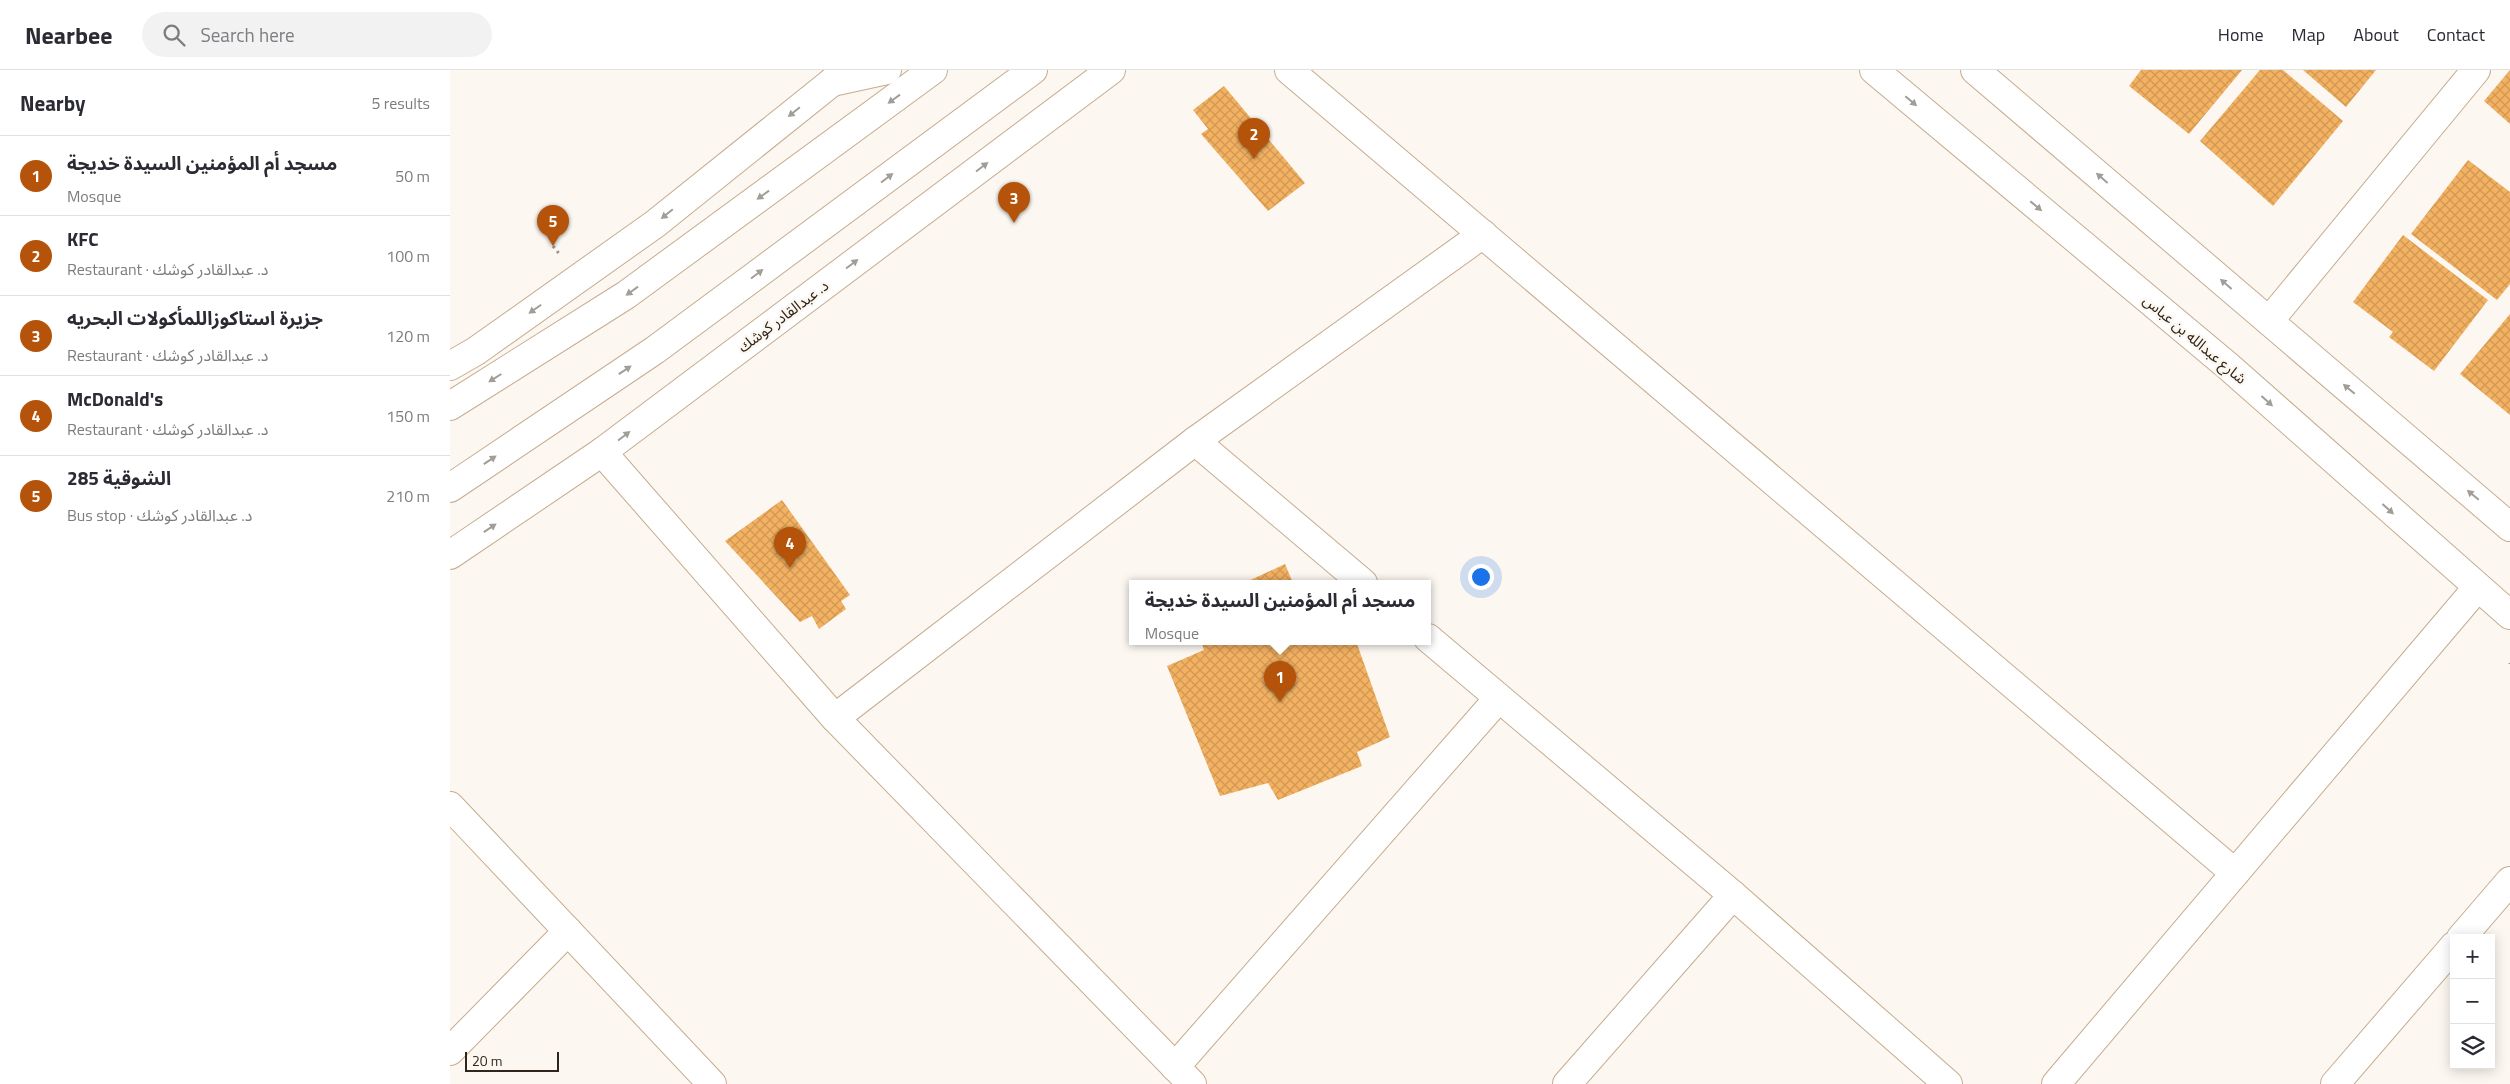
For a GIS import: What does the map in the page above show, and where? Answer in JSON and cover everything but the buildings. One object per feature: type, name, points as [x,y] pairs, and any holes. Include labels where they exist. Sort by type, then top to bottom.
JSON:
[{"type":"street","points":[[450,366],[476,351],[655,224],[840,76],[887,70]]},
{"type":"street","points":[[450,406],[626,295],[933,70]]},
{"type":"street","points":[[450,488],[655,350],[1033,70]]},
{"type":"street","name":"د. عبدالقادر كوشك","points":[[450,555],[602,452],[1111,70]]},
{"type":"street","points":[[1289,70],[2235,873]]},
{"type":"street","name":"شارع عبدالله بن عباس","points":[[1874,70],[2229,367],[2477,588],[2510,615]]},
{"type":"street","points":[[1975,70],[2510,526]]},
{"type":"street","points":[[2269,321],[2476,70]]},
{"type":"street","points":[[835,718],[1195,441],[1482,234]]},
{"type":"street","points":[[1195,441],[1359,580]]},
{"type":"street","points":[[602,452],[835,718],[1184,1075],[1498,698]]},
{"type":"street","points":[[2056,1084],[2477,588]]},
{"type":"street","points":[[1431,641],[1733,896],[1948,1084]]},
{"type":"street","points":[[450,806],[712,1084]]},
{"type":"street","points":[[2464,934],[2510,881]]},
{"type":"street","points":[[1567,1084],[1733,896]]},
{"type":"street","points":[[450,1050],[568,931]]},
{"type":"street","points":[[2335,1084],[2450,951]]},
{"type":"place","name":"KFC","points":[[1254,159]]},
{"type":"place","name":"جزيرة استاكوزاللمأكولات البحريه","points":[[1014,223]]},
{"type":"place","name":"الشوقية 285","points":[[553,246]]},
{"type":"place","name":"McDonald's","points":[[790,568]]},
{"type":"place","name":"مسجد أم المؤمنين السيدة خديجة","points":[[1280,702]]}]
